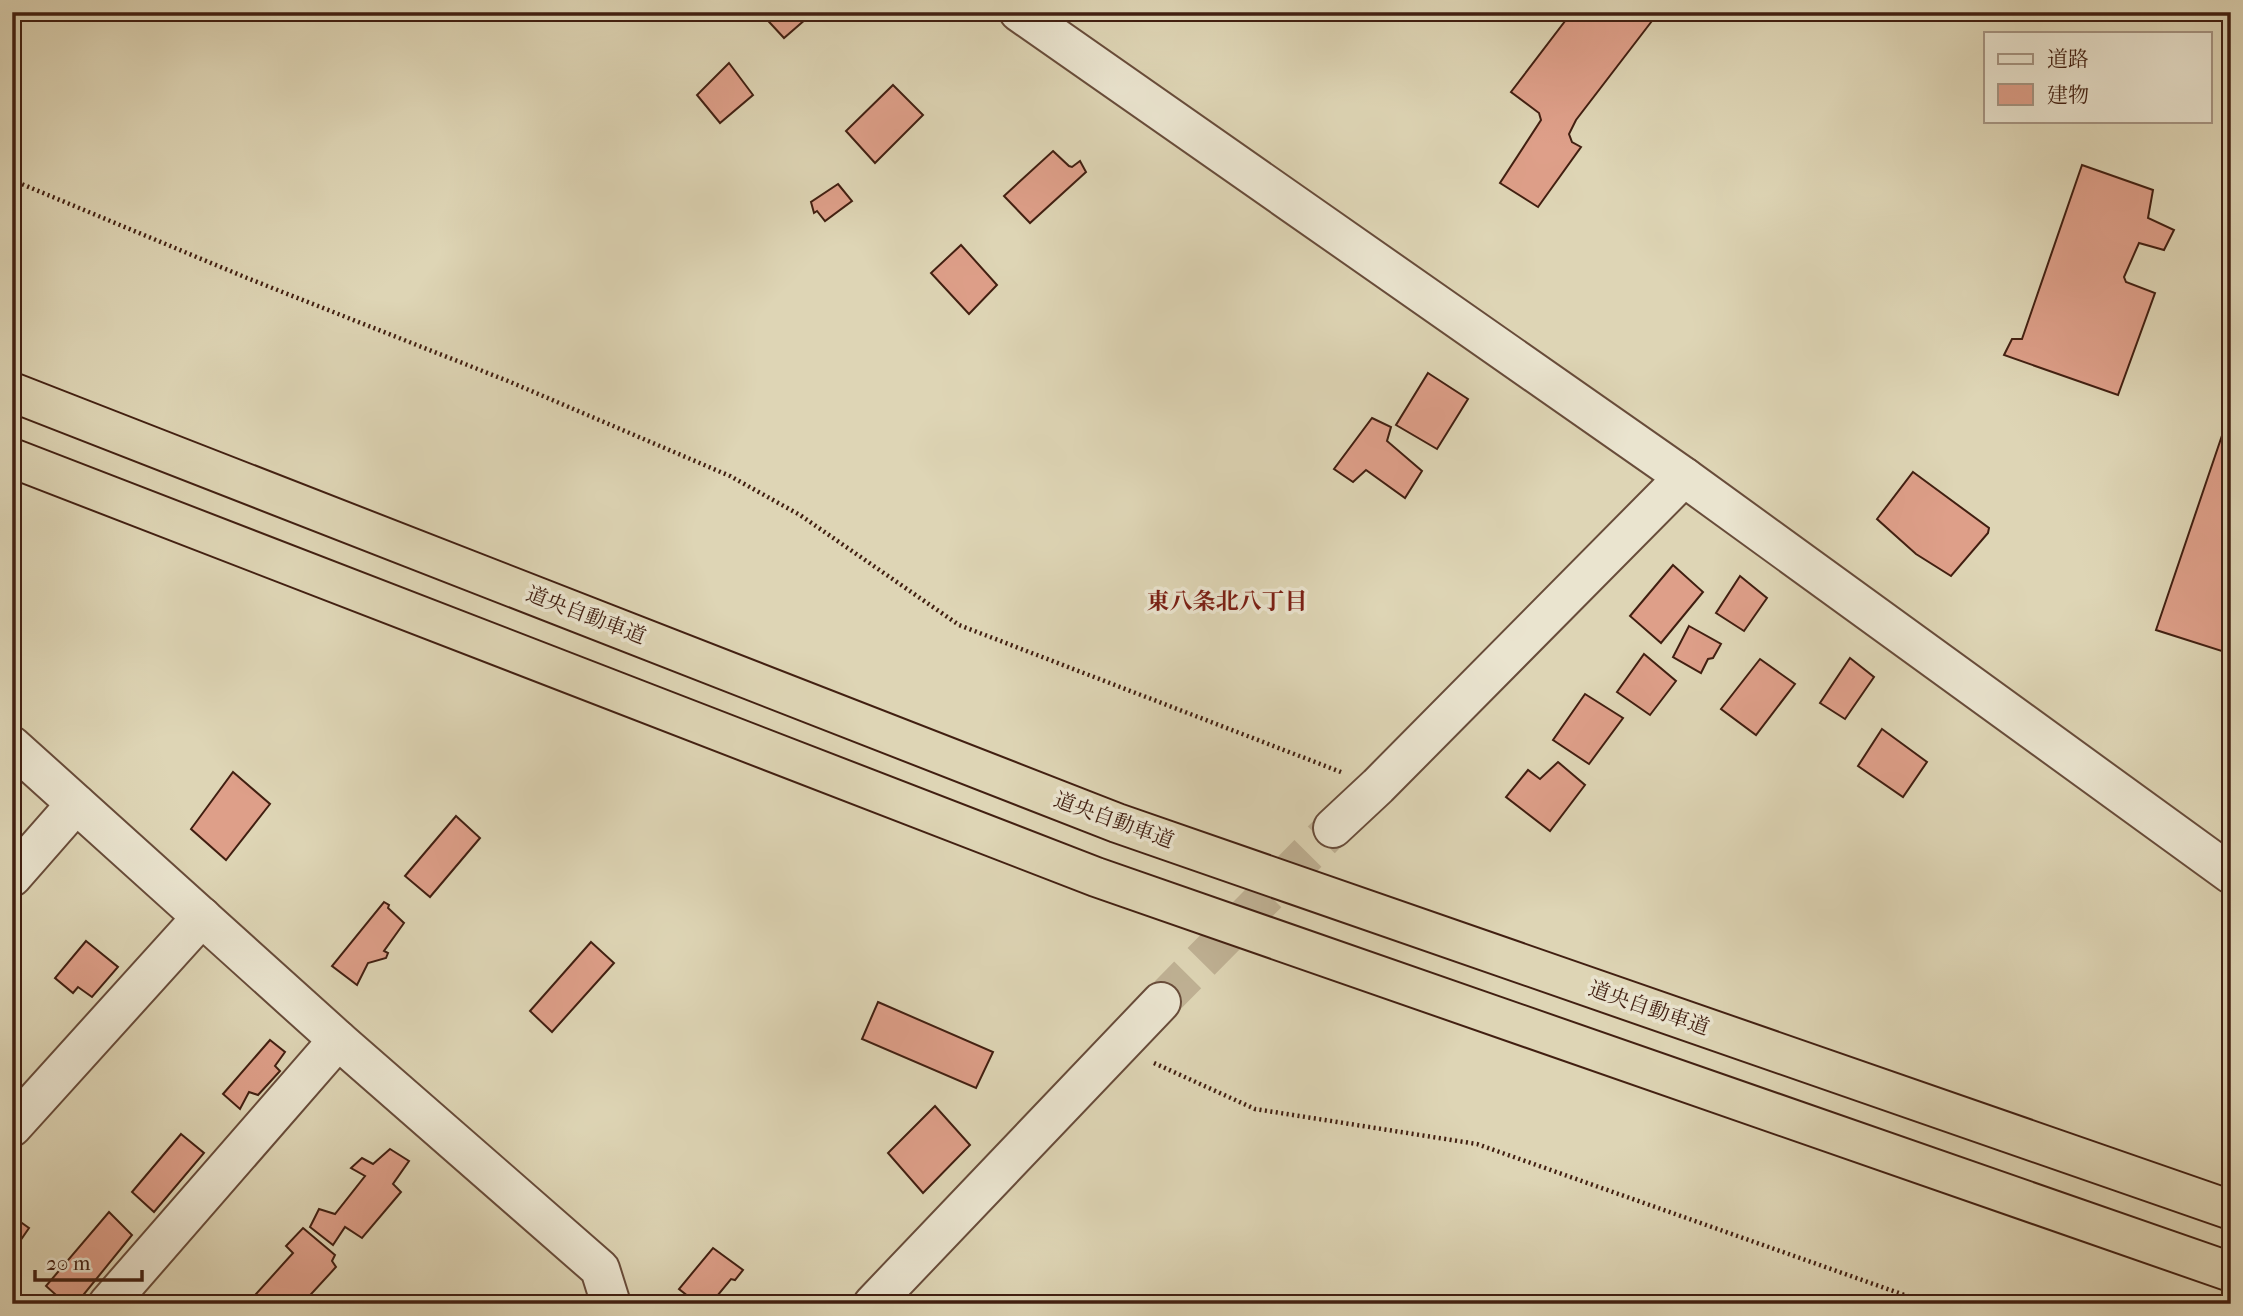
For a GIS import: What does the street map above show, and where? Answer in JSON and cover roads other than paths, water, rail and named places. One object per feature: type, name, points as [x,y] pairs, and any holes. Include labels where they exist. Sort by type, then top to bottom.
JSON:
[{"type":"highway","name":"道央自動車道","points":[[12,392],[1117,823],[2231,1210]]},
{"type":"highway","points":[[12,458],[1096,877],[2231,1272]]},
{"type":"street","points":[[1019,12],[1684,477],[2231,874]]},
{"type":"street","points":[[1332,828],[1378,786],[1684,477]]},
{"type":"street","points":[[12,746],[338,1040],[600,1269],[611,1304]]},
{"type":"street","points":[[12,877],[76,804]]},
{"type":"street","points":[[12,1127],[202,917]]},
{"type":"street","points":[[873,1304],[1161,1002]]},
{"type":"street","points":[[108,1304],[338,1040]]},
{"type":"tunnel","points":[[1161,1002],[1333,828]]},
{"type":"district","name":"東八条北八丁目","points":[[1227,601]]}]
